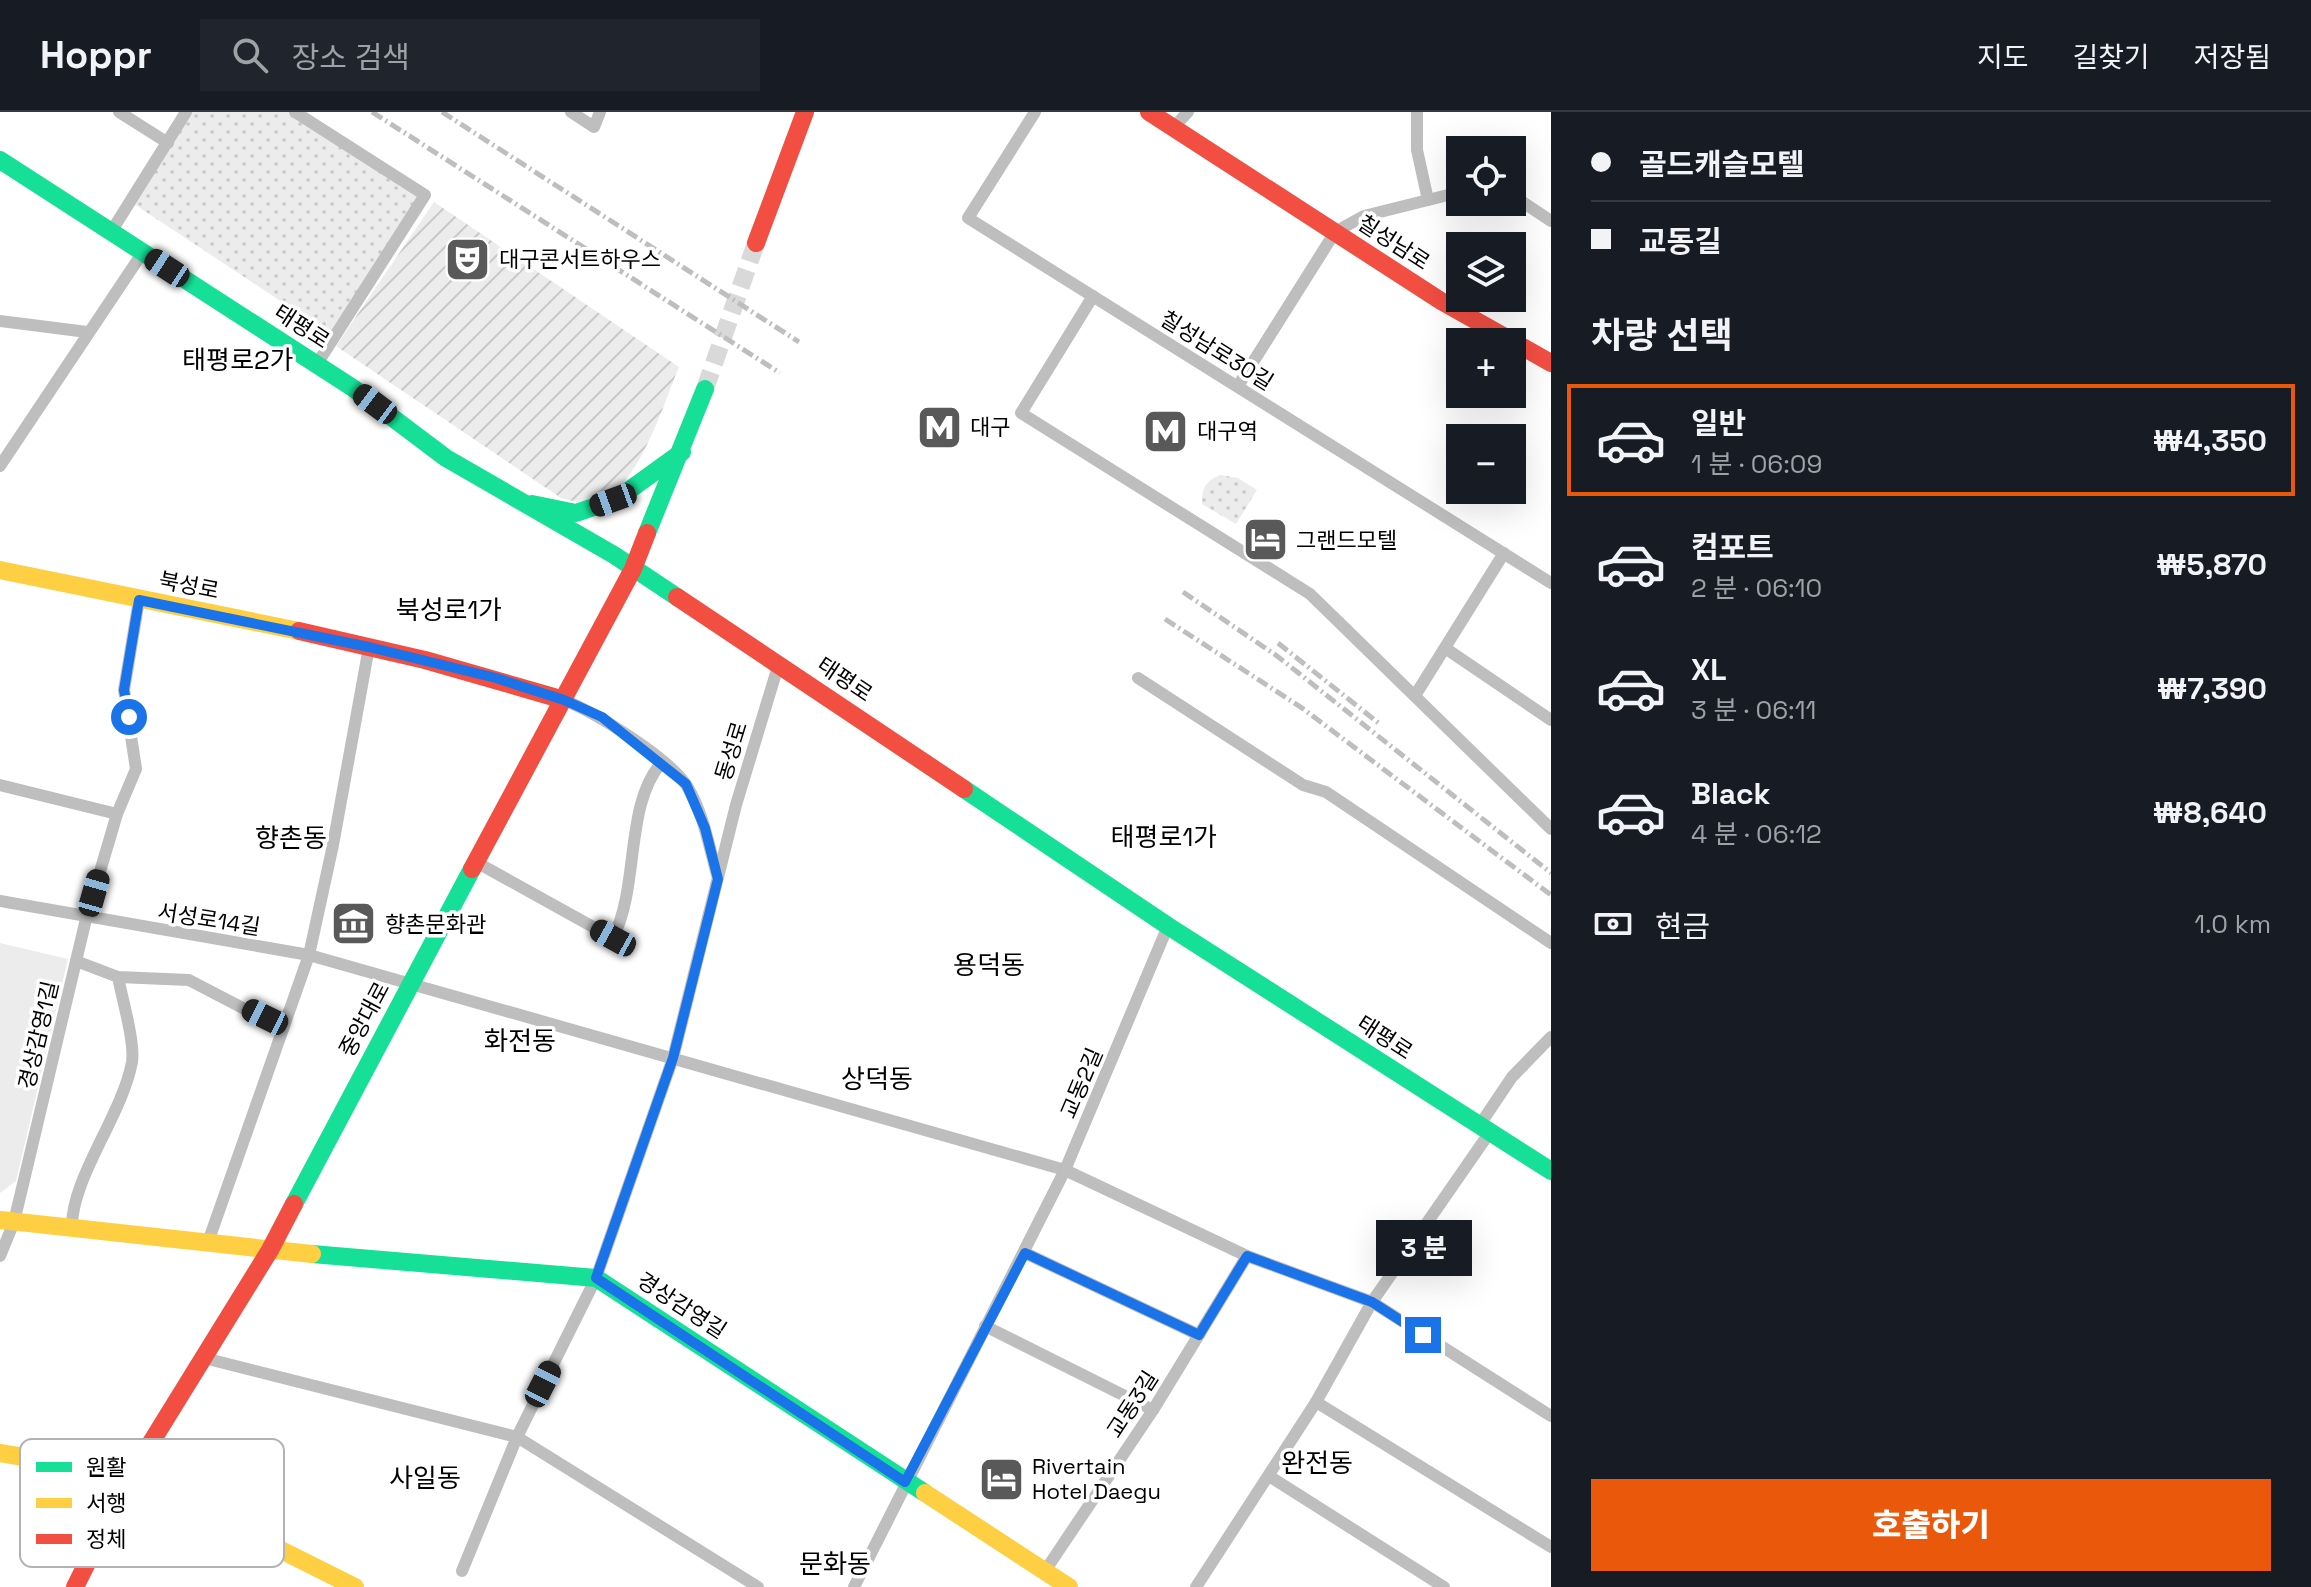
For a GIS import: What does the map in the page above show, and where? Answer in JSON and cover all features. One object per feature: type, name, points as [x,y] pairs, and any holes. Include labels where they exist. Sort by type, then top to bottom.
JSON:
[{"type":"main road","points":[[756,243],[805,112]]},
{"type":"main road","name":"칠성남로","points":[[1149,112],[1441,301],[1551,363]]},
{"type":"main road","name":"태평로","points":[[0,160],[317,364],[446,458],[633,569],[779,663],[1168,926],[1551,1171]]},
{"type":"main road","name":"중앙대로","points":[[153,1439],[270,1250],[409,984],[633,569],[705,389]]},
{"type":"main road","points":[[516,501],[576,513],[617,499],[682,452]]},
{"type":"main road","name":"북성로","points":[[0,570],[369,647],[496,678],[564,700]]},
{"type":"main road","name":"경상감영길","points":[[7,1221],[207,1245],[596,1278],[1069,1587]]},
{"type":"main road","points":[[0,1453],[20,1456]]},
{"type":"main road","points":[[284,1552],[355,1587]]},
{"type":"main road","name":"중앙대로","points":[[75,1587],[85,1567]]},
{"type":"street","points":[[119,112],[168,143]]},
{"type":"street","points":[[111,232],[186,112]]},
{"type":"street","points":[[295,112],[425,195],[317,364]]},
{"type":"street","points":[[571,112],[594,127],[600,112]]},
{"type":"street","name":"칠성남로30길","points":[[1035,112],[968,218],[1551,583]]},
{"type":"street","points":[[1173,128],[1188,112]]},
{"type":"street","points":[[1417,112],[1417,150],[1428,200]]},
{"type":"street","points":[[1335,232],[1364,216],[1446,196]]},
{"type":"street","points":[[1526,204],[1551,221]]},
{"type":"street","name":"칠성남로","points":[[1238,386],[1335,232]]},
{"type":"street","points":[[0,466],[143,252]]},
{"type":"street","points":[[1093,296],[1021,413],[1310,594],[1416,694],[1551,829]]},
{"type":"street","points":[[0,321],[87,332]]},
{"type":"street","points":[[1416,694],[1504,553]]},
{"type":"street","name":"경상감영1길","points":[[0,1256],[86,919],[117,814],[136,769],[124,690],[139,600]]},
{"type":"street","points":[[207,1245],[309,955],[333,845],[369,647]]},
{"type":"street","points":[[1445,648],[1551,720]]},
{"type":"street","name":"동성로","points":[[462,1571],[517,1437],[596,1278],[673,1058],[718,879],[779,663]]},
{"type":"street","points":[[1138,678],[1303,785],[1326,792],[1551,943]]},
{"type":"street","points":[[564,700],[602,717],[686,784],[705,828],[718,879]]},
{"type":"street","points":[[476,862],[613,938],[625,913],[645,789],[662,762]]},
{"type":"street","points":[[0,785],[117,814]]},
{"type":"street","name":"서성로14길","points":[[0,901],[86,919],[309,955],[1065,1170],[1247,1256],[1372,1302],[1551,1416]]},
{"type":"street","name":"교동2길","points":[[854,1587],[1065,1170],[1168,926]]},
{"type":"street","name":"경상감영1길","points":[[76,961],[118,977],[189,980],[283,1029]]},
{"type":"street","points":[[72,1229],[71,1207],[107,1133],[132,1060],[118,977]]},
{"type":"street","points":[[1196,1587],[1316,1402],[1372,1302],[1484,1129],[1512,1077],[1551,1037]]},
{"type":"street","points":[[1025,1253],[1199,1335]]},
{"type":"street","name":"교동3길","points":[[1045,1571],[1153,1410],[1247,1256]]},
{"type":"street","points":[[985,1326],[1153,1410]]},
{"type":"street","points":[[204,1358],[517,1437],[758,1587]]},
{"type":"street","points":[[1316,1402],[1551,1547]]},
{"type":"street","points":[[1269,1476],[1444,1587]]},
{"type":"shaded area","points":[[186,112],[295,112],[425,195],[335,337],[131,202]]},
{"type":"shaded area","points":[[434,202],[679,367],[635,467],[608,497],[592,503],[561,498],[336,346]]},
{"type":"shaded area","points":[[1220,475],[1238,478],[1257,490],[1236,524],[1202,504],[1205,486]]},
{"type":"shaded area","points":[[0,943],[68,959],[16,1181],[0,1193]]},
{"type":"tunnel","points":[[705,389],[756,243]]},
{"type":"railway","points":[[372,112],[780,373]]},
{"type":"railway","points":[[442,112],[799,342]]},
{"type":"railway","points":[[1183,592],[1277,656],[1551,873]]},
{"type":"railway","points":[[1165,619],[1302,708],[1551,895]]},
{"type":"railway","points":[[1278,643],[1381,725]]},
{"type":"traffic: fast","points":[[0,160],[353,388],[446,458],[614,555],[677,597]]},
{"type":"traffic: fast","points":[[647,533],[705,389]]},
{"type":"traffic: fast","points":[[532,504],[576,513],[617,499],[682,452]]},
{"type":"traffic: fast","points":[[964,789],[1168,926],[1551,1171]]},
{"type":"traffic: fast","points":[[294,1204],[472,869]]},
{"type":"traffic: fast","points":[[312,1254],[596,1278],[925,1493]]},
{"type":"traffic: slow","points":[[0,570],[299,631]]},
{"type":"traffic: slow","points":[[0,1220],[312,1254]]},
{"type":"traffic: slow","points":[[0,1453],[20,1456]]},
{"type":"traffic: slow","points":[[925,1493],[1069,1587]]},
{"type":"traffic: slow","points":[[284,1552],[355,1587]]},
{"type":"traffic: jam","points":[[756,243],[805,112]]},
{"type":"traffic: jam","points":[[1149,112],[1441,301],[1551,363]]},
{"type":"traffic: jam","points":[[472,869],[633,569],[647,533]]},
{"type":"traffic: jam","points":[[677,597],[964,789]]},
{"type":"traffic: jam","points":[[299,631],[425,660],[564,700]]},
{"type":"traffic: jam","points":[[153,1439],[270,1250],[294,1204]]},
{"type":"traffic: jam","points":[[75,1587],[85,1567]]},
{"type":"place","name":"대구콘서트하우스","points":[[468,259]]},
{"type":"place","name":"대구","points":[[939,427]]},
{"type":"place","name":"대구역","points":[[1166,431]]},
{"type":"place","name":"그랜드모텔","points":[[1265,540]]},
{"type":"place","name":"향촌문화관","points":[[354,924]]},
{"type":"place","name":"Rivertain Hotel Daegu","points":[[1001,1479]]},
{"type":"district","name":"태평로2가","points":[[238,360]]},
{"type":"district","name":"북성로1가","points":[[449,610]]},
{"type":"district","name":"태평로1가","points":[[1164,837]]},
{"type":"district","name":"향촌동","points":[[291,838]]},
{"type":"district","name":"용덕동","points":[[989,965]]},
{"type":"district","name":"화전동","points":[[520,1041]]},
{"type":"district","name":"상덕동","points":[[877,1079]]},
{"type":"district","name":"완전동","points":[[1317,1463]]},
{"type":"district","name":"사일동","points":[[425,1478]]},
{"type":"district","name":"문화동","points":[[835,1564]]},
{"type":"route","points":[[129,717],[124,690],[139,600],[259,622],[369,647],[496,678],[564,700],[602,717],[686,784],[705,828],[718,879],[673,1058],[596,1278],[905,1482],[1025,1253],[1199,1335],[1247,1256],[1372,1302],[1423,1335]]}]
